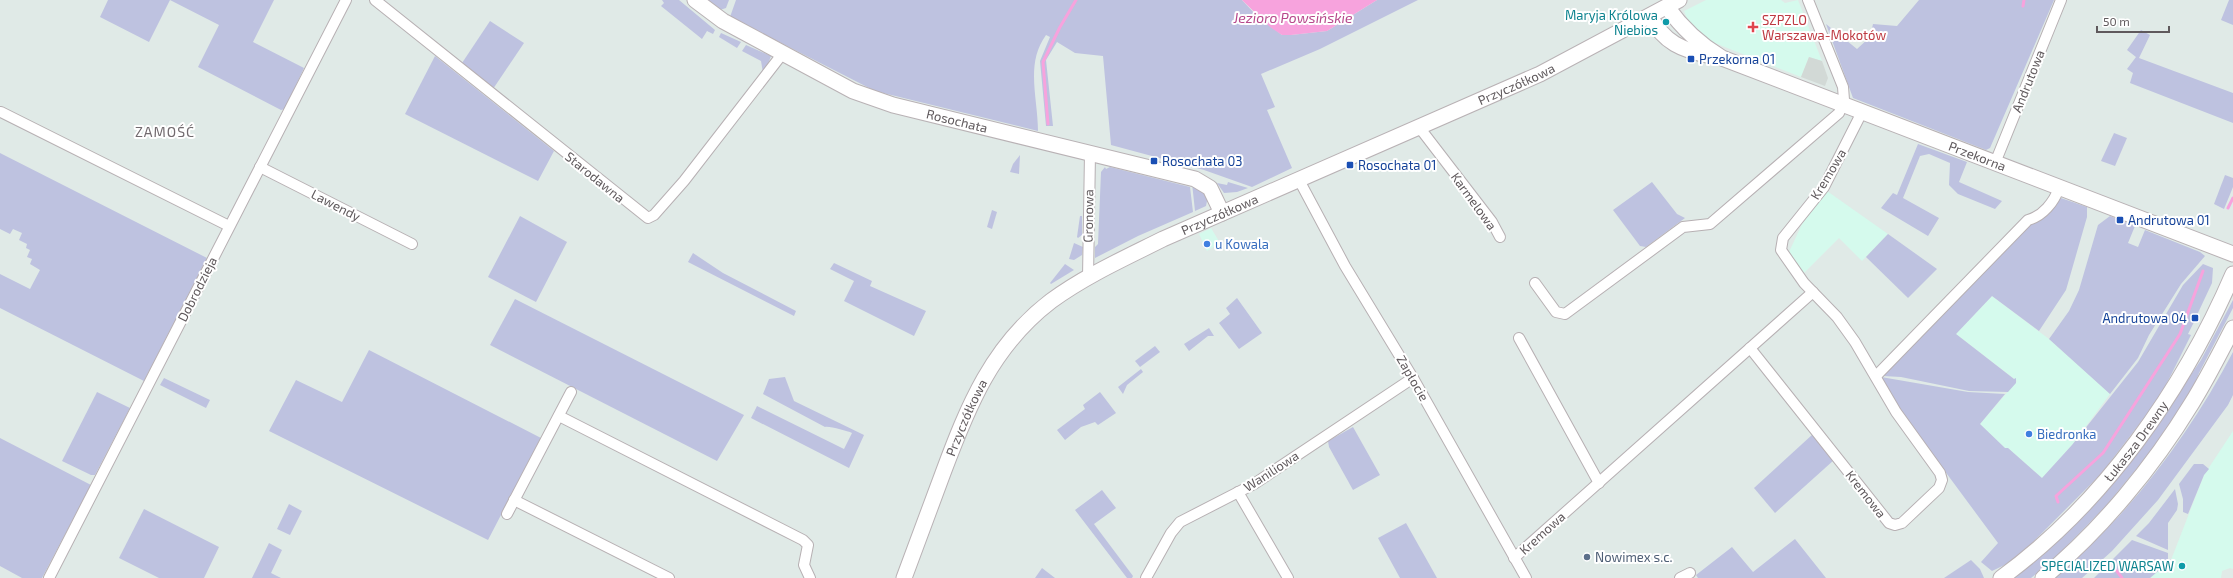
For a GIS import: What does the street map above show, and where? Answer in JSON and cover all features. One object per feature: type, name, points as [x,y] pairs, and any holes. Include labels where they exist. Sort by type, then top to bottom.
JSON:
[{"type":"street","name":"Dobrodzieja","points":[[49,578],[346,0]]},
{"type":"street","name":"Starodawna","points":[[375,0],[648,218],[654,215],[684,181],[783,53]]},
{"type":"street","name":"Rosochata","points":[[695,0],[723,22],[853,91],[893,105],[1201,181],[1213,192],[1222,213]]},
{"type":"street","points":[[1535,283],[1556,312],[1566,314],[1683,227],[1710,224],[1839,113],[1843,104],[1843,87],[1808,0]]},
{"type":"street","name":"Andrutowa","points":[[1995,163],[2061,0]]},
{"type":"street","name":"Przekorna","points":[[1673,3],[1677,21],[1695,39],[1722,58]]},
{"type":"street","name":"Przyczółkowa","points":[[904,578],[967,410],[984,376],[1002,351],[1025,324],[1052,301],[1088,278],[1135,252],[1540,74],[1673,3]]},
{"type":"street","name":"Przekorna","points":[[1650,16],[1659,32],[1670,42],[1709,56],[1722,58],[2233,254]]},
{"type":"street","points":[[1,112],[229,226]]},
{"type":"street","name":"Kremowa","points":[[1750,348],[1889,523],[1895,525],[1902,522],[1939,488],[1942,480],[1940,473],[1896,412],[1859,348],[1837,317],[1813,292],[1782,254],[1782,241],[1824,187],[1862,112]]},
{"type":"street","name":"Karmelowa","points":[[1419,127],[1492,222],[1500,237]]},
{"type":"street","name":"Gronowa","points":[[1088,278],[1090,153]]},
{"type":"street","name":"Lawendy","points":[[260,167],[412,244]]},
{"type":"street","name":"Zapłocie","points":[[1299,180],[1344,266],[1413,378],[1526,578]]},
{"type":"street","points":[[1876,376],[2028,220],[2037,218],[2056,198],[2059,188]]},
{"type":"street","name":"Łukasza Drewny","points":[[2001,578],[2021,563],[2096,493],[2138,440],[2171,393],[2233,274]]},
{"type":"street","name":"Kremowa","points":[[1514,558],[1813,292]]},
{"type":"street","name":"Łukasza Drewny","points":[[2042,578],[2085,539],[2135,484],[2183,417],[2233,328]]},
{"type":"street","points":[[1519,338],[1599,483]]},
{"type":"street","name":"Waniliowa","points":[[1146,578],[1163,556],[1171,533],[1180,522],[1238,492],[1413,378]]},
{"type":"street","points":[[507,514],[571,392]]},
{"type":"street","points":[[559,416],[803,540],[808,545],[804,565],[810,578]]},
{"type":"street","points":[[1238,492],[1288,578]]},
{"type":"street","points":[[514,500],[669,578]]},
{"type":"street","points":[[1680,578],[1690,573]]},
{"type":"shaded area","points":[[108,0],[170,0],[149,42],[100,17]]},
{"type":"shaded area","points":[[170,0],[274,0],[253,42],[304,68],[285,109],[281,110],[198,67],[219,25]]},
{"type":"shaded area","points":[[662,0],[679,0],[715,30],[713,34],[707,31],[702,39],[661,6],[664,3]]},
{"type":"shaded area","points":[[703,0],[729,0],[726,8],[720,10]]},
{"type":"shaded area","points":[[736,0],[1242,0],[1255,14],[1282,35],[1291,35],[1327,31],[1377,0],[1418,0],[1320,49],[1261,74],[1275,107],[1267,110],[1292,168],[1252,187],[1204,170],[1111,145],[1103,56],[1075,53],[1057,42],[1046,60],[1053,126],[1046,126],[1040,61],[1050,37],[1046,35],[1040,46],[1034,69],[1038,131],[875,91],[730,17]]},
{"type":"shaded area","points":[[1706,0],[1781,0],[1785,3],[1798,0],[1822,61],[1809,57],[1801,77],[1707,40],[1689,23],[1684,11]]},
{"type":"shaded area","points":[[1919,0],[2054,0],[1990,148],[1986,150],[1853,98],[1826,24],[1857,49],[1870,37],[1873,24],[1897,26]]},
{"type":"shaded area","points":[[2229,0],[2233,0],[2233,25],[2221,20]]},
{"type":"shaded area","points":[[490,21],[524,43],[493,89],[462,63]]},
{"type":"shaded area","points":[[2141,30],[2150,35],[2139,58],[2233,93],[2233,123],[2130,83],[2133,73],[2127,69],[2136,57],[2127,50]]},
{"type":"shaded area","points":[[721,33],[741,42],[737,48],[719,37]]},
{"type":"shaded area","points":[[746,45],[771,56],[766,70],[763,73],[761,61],[742,51]]},
{"type":"shaded area","points":[[435,56],[554,151],[538,181],[405,114]]},
{"type":"shaded area","points":[[1809,57],[1822,61],[1828,78],[1825,86],[1801,77]]},
{"type":"shaded area","points":[[2114,133],[2127,138],[2115,166],[2101,161]]},
{"type":"shaded area","points":[[1918,144],[1967,162],[1959,182],[2002,201],[1995,209],[1958,194],[1949,185],[1950,163],[1929,154],[1920,156],[1903,198],[1939,218],[1928,236],[1881,208],[1893,193],[1897,195]]},
{"type":"shaded area","points":[[0,153],[207,258],[144,381],[0,308],[0,274],[30,289],[40,270],[30,264],[32,259],[27,257],[30,250],[26,248],[27,244],[19,240],[22,233],[13,229],[10,234],[0,229]]},
{"type":"shaded area","points":[[1020,155],[1019,174],[1010,172],[1013,164]]},
{"type":"shaded area","points":[[1105,167],[1106,169],[1110,167],[1190,187],[1193,212],[1138,236],[1095,258],[1095,247],[1098,244],[1101,172]]},
{"type":"shaded area","points":[[2225,175],[2233,178],[2233,187],[2224,209],[2214,204]]},
{"type":"shaded area","points":[[1228,182],[1248,188],[1237,192],[1224,193],[1217,183],[1227,185]]},
{"type":"shaded area","points":[[1652,182],[1677,214],[1685,218],[1646,247],[1640,246],[1613,210]]},
{"type":"shaded area","points":[[1192,183],[1204,190],[1210,200],[1207,201],[1206,206],[1195,211]]},
{"type":"shaded area","points":[[1827,191],[1888,234],[1862,261],[1839,238],[1804,273],[1789,252],[1802,224]]},
{"type":"shaded area","points":[[2058,197],[2087,207],[2087,217],[2066,290],[2039,331],[1992,296],[1956,334],[2014,379],[2016,378],[2016,383],[2008,392],[1969,391],[1901,377],[1883,376],[2027,227],[2040,219]]},
{"type":"shaded area","points":[[992,210],[997,212],[992,229],[987,227]]},
{"type":"shaded area","points":[[520,216],[567,242],[536,302],[488,277]]},
{"type":"shaded area","points":[[1080,216],[1082,216],[1082,235],[1078,238],[1077,237]]},
{"type":"shaded area","points":[[2110,216],[2135,226],[2128,243],[2138,247],[2145,230],[2200,252],[2205,256],[2181,284],[2149,335],[2138,358],[2110,394],[2049,339],[2069,311],[2079,290],[2098,225]]},
{"type":"shaded area","points":[[1211,228],[1220,243],[1207,251],[1199,234]]},
{"type":"shaded area","points":[[1888,234],[1937,269],[1908,298],[1866,257]]},
{"type":"shaded area","points":[[1074,243],[1083,247],[1082,255],[1074,260],[1069,259]]},
{"type":"shaded area","points":[[693,253],[723,273],[796,311],[794,316],[688,262]]},
{"type":"shaded area","points":[[834,263],[872,281],[870,286],[926,311],[914,336],[844,301],[854,281],[830,269]]},
{"type":"shaded area","points":[[1065,264],[1074,270],[1051,284],[1050,283]]},
{"type":"shaded area","points":[[2203,264],[2213,268],[2212,283],[2197,315],[2195,314],[2192,321],[2194,322],[2188,334],[2191,335],[2160,397],[2101,474],[2015,560],[1992,571],[1981,562],[1998,543],[1896,405],[1881,377],[1968,392],[2005,394],[1980,424],[2005,448],[2008,448],[2042,478],[2072,445],[2138,362],[2183,285]]},
{"type":"shaded area","points":[[1992,296],[2049,339],[2110,394],[2072,445],[2042,478],[2008,448],[2005,448],[1980,424],[2017,381],[1956,334]]},
{"type":"shaded area","points":[[1237,298],[1262,333],[1239,349],[1219,323],[1230,314],[1226,308]]},
{"type":"shaded area","points":[[515,299],[744,415],[717,461],[490,345]]},
{"type":"shaded area","points":[[2233,300],[2233,308],[2199,373],[2190,396],[2166,433],[2105,507],[2056,557],[2031,578],[2013,578],[2166,411],[2201,360]]},
{"type":"shaded area","points":[[1209,328],[1214,336],[1208,336],[1189,351],[1184,344]]},
{"type":"shaded area","points":[[1155,346],[1160,352],[1140,367],[1135,361]]},
{"type":"shaded area","points":[[369,350],[541,438],[488,540],[269,431],[296,380],[342,402]]},
{"type":"shaded area","points":[[2233,352],[2233,395],[2228,405],[2158,500],[2112,551],[2082,578],[2054,578],[2107,529],[2155,474],[2197,414]]},
{"type":"shaded area","points":[[1141,369],[1143,372],[1127,385],[1123,394],[1118,387]]},
{"type":"shaded area","points":[[785,377],[794,401],[864,435],[849,468],[751,418],[757,406],[844,449],[852,433],[825,427],[763,394],[769,379]]},
{"type":"shaded area","points":[[164,378],[210,400],[206,408],[160,385]]},
{"type":"shaded area","points":[[97,392],[130,408],[95,475],[91,475],[62,461]]},
{"type":"shaded area","points":[[1100,392],[1116,413],[1098,425],[1095,422],[1081,427],[1065,440],[1057,430],[1085,409],[1083,405]]},
{"type":"shaded area","points":[[1353,427],[1380,475],[1353,490],[1329,447],[1328,441]]},
{"type":"shaded area","points":[[2233,431],[2233,569],[2230,568],[2222,571],[2221,578],[2150,578],[2171,560],[2204,475]]},
{"type":"shaded area","points":[[1813,434],[1834,460],[1775,513],[1754,488]]},
{"type":"shaded area","points":[[0,438],[91,485],[42,578],[22,578],[0,566]]},
{"type":"shaded area","points":[[2194,464],[2203,464],[2209,469],[2204,475],[2188,514],[2183,512],[2183,499],[2179,484]]},
{"type":"shaded area","points":[[2175,489],[2178,504],[2177,510],[2168,523],[2168,550],[2136,536],[2149,523]]},
{"type":"shaded area","points":[[1102,490],[1116,508],[1094,524],[1133,576],[1132,578],[1127,578],[1075,510]]},
{"type":"shaded area","points":[[289,504],[302,511],[290,535],[277,529]]},
{"type":"shaded area","points":[[144,509],[219,547],[204,578],[159,578],[119,558]]},
{"type":"shaded area","points":[[1406,523],[1437,578],[1400,578],[1378,538]]},
{"type":"shaded area","points":[[1795,539],[1826,578],[1698,578],[1696,575],[1732,547],[1753,572]]},
{"type":"shaded area","points":[[2132,540],[2168,553],[2168,559],[2171,560],[2150,578],[2094,578]]},
{"type":"shaded area","points":[[269,543],[282,550],[271,573],[281,578],[252,578]]},
{"type":"shaded area","points":[[1971,560],[1980,569],[1984,578],[1944,578]]},
{"type":"shaded area","points":[[1042,568],[1055,578],[1035,578]]},
{"type":"water","name":"Jezioro Powsińskie","points":[[1242,0],[1377,0],[1327,31],[1282,35],[1270,27]]},
{"type":"waterway","points":[[1048,124],[1043,62],[1060,27],[1076,0]]},
{"type":"waterway","points":[[2023,6],[2024,0]]},
{"type":"waterway","points":[[2228,208],[2233,198]]},
{"type":"waterway","points":[[2058,502],[2056,496],[2103,453],[2180,334],[2203,271]]},
{"type":"waterway","points":[[2113,566],[2122,578]]},
{"type":"place","name":"Maryja Królowa Niebios","points":[[1666,22]]},
{"type":"place","name":"SZPZLO Warszawa-Mokotów","points":[[1753,27]]},
{"type":"place","name":"Przekorna 01","points":[[1691,59]]},
{"type":"place","name":"Rosochata 03","points":[[1154,161]]},
{"type":"place","name":"Rosochata 01","points":[[1350,165]]},
{"type":"place","name":"Andrutowa 01","points":[[2120,220]]},
{"type":"place","name":"u Kowala","points":[[1207,244]]},
{"type":"place","name":"Andrutowa 04","points":[[2195,318]]},
{"type":"place","name":"Biedronka","points":[[2029,434]]},
{"type":"place","name":"Nowimex s.c.","points":[[1587,557]]},
{"type":"place","name":"SPECIALIZED WARSAW","points":[[2182,566]]},
{"type":"district","name":"ZAMOŚĆ","points":[[165,131]]}]
